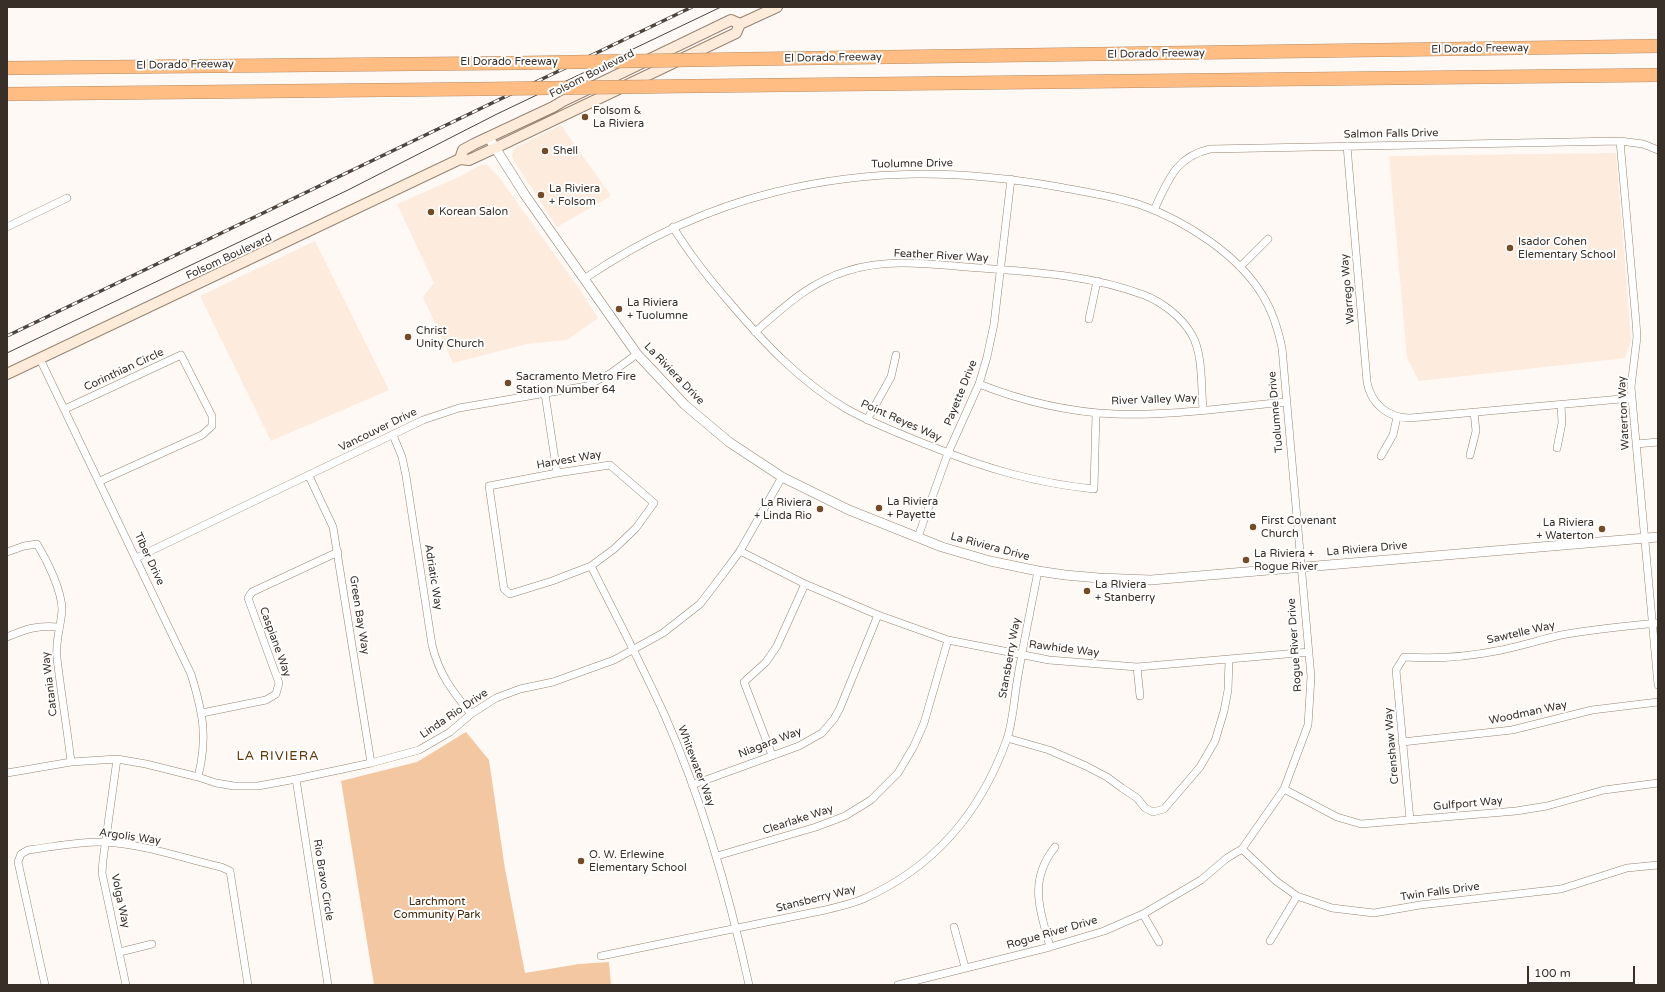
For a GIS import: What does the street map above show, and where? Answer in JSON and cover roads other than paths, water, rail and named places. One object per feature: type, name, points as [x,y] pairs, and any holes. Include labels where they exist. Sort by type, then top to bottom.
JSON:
[{"type":"highway","name":"El Dorado Freeway","points":[[7,68],[1658,46]]},
{"type":"highway","points":[[7,94],[1658,75]]},
{"type":"main road","name":"Folsom Boulevard","points":[[7,374],[460,159],[469,160],[495,148],[736,33],[740,24],[777,7]]},
{"type":"main road","name":"Folsom Boulevard","points":[[460,159],[463,150],[672,47],[731,20],[740,24]]},
{"type":"street","name":"La Riviera Drive","points":[[489,138],[525,195],[637,354],[685,405],[729,442],[782,477],[849,510],[942,547],[990,561],[1038,571],[1099,578],[1151,580],[1658,537]]},
{"type":"street","name":"Salmon Falls Drive","points":[[1154,210],[1173,171],[1185,159],[1199,152],[1216,149],[1620,141],[1642,144],[1658,150]]},
{"type":"street","name":"Waterton Way","points":[[1620,141],[1636,322],[1632,375],[1632,398],[1645,538],[1655,623],[1658,685]]},
{"type":"street","name":"Warrego Way","points":[[1347,146],[1368,387],[1372,398],[1379,406],[1388,413],[1398,417],[1410,418],[1632,398]]},
{"type":"street","name":"Tuolumne Drive","points":[[584,279],[628,251],[673,228],[705,214],[774,192],[828,181],[880,175],[926,173],[976,175],[1011,179],[1105,195],[1123,199],[1154,210],[1183,224],[1199,234],[1240,267],[1255,283],[1263,295],[1275,320],[1282,348],[1300,567]]},
{"type":"street","name":"Payette Drive","points":[[918,538],[948,453],[979,384],[987,357],[994,324],[1011,179]]},
{"type":"street","points":[[7,226],[67,198]]},
{"type":"street","name":"Point Reyes Way","points":[[673,228],[706,274],[755,332],[784,363],[824,394],[867,420],[948,453],[1014,476],[1067,486],[1094,489],[1096,413]]},
{"type":"street","points":[[1240,267],[1268,239]]},
{"type":"street","name":"Feather River Way","points":[[755,332],[804,291],[848,270],[865,266],[901,263],[1057,274],[1097,281],[1118,287],[1153,300],[1171,311],[1186,326],[1192,335],[1199,354],[1202,409]]},
{"type":"street","points":[[1089,319],[1097,281]]},
{"type":"street","name":"Vancouver Drive","points":[[136,558],[423,420],[459,408],[587,386],[611,373],[637,354]]},
{"type":"street","name":"Corinthian Circle","points":[[65,410],[181,355],[212,416],[212,426],[202,435],[100,481]]},
{"type":"street","points":[[867,420],[891,378],[896,355]]},
{"type":"street","name":"Tiber Drive","points":[[40,359],[100,481],[191,674],[202,713],[204,733],[202,760],[198,777]]},
{"type":"street","name":"River Valley Way","points":[[979,384],[1019,399],[1047,406],[1096,413],[1143,414],[1286,402]]},
{"type":"street","points":[[545,394],[557,473]]},
{"type":"street","points":[[1556,448],[1562,423],[1561,405]]},
{"type":"street","points":[[1470,455],[1476,431],[1474,412]]},
{"type":"street","points":[[1381,456],[1393,435],[1398,417]]},
{"type":"street","name":"Adriatic Way","points":[[393,435],[402,457],[406,476],[432,645],[436,661],[445,680],[471,714]]},
{"type":"street","points":[[1636,444],[1658,442]]},
{"type":"street","name":"Harvest Way","points":[[610,465],[654,503],[636,528],[614,549],[591,566],[530,589],[510,594],[504,589],[489,486],[610,465]]},
{"type":"street","name":"Green Bay Way","points":[[308,476],[334,527],[371,763]]},
{"type":"street","name":"Linda Rio Drive","points":[[7,774],[71,762],[117,759],[146,764],[216,783],[234,786],[258,786],[371,763],[419,750],[450,732],[471,714],[496,698],[520,689],[553,682],[614,660],[663,633],[700,604],[740,551],[782,477]]},
{"type":"street","name":"Catania Way","points":[[7,552],[24,546],[37,544],[42,552],[60,597],[62,610],[58,628],[56,656],[71,762]]},
{"type":"street","name":"Rawhide Way","points":[[740,551],[805,584],[878,616],[948,640],[1049,660],[1136,667],[1309,652]]},
{"type":"street","name":"Caspiane Way","points":[[202,713],[266,700],[276,694],[279,683],[248,598],[252,592],[338,552]]},
{"type":"street","name":"Whitewater Way","points":[[591,566],[634,649],[665,717],[692,784],[717,856],[737,928],[749,985]]},
{"type":"street","name":"Rogue River Drive","points":[[898,985],[965,967],[1050,947],[1104,930],[1143,914],[1202,880],[1227,858],[1242,849],[1284,789],[1308,725],[1311,678],[1300,567]]},
{"type":"street","name":"Stansberry Way","points":[[601,956],[825,910],[862,900],[906,876],[931,857],[957,831],[986,789],[1007,738],[1038,571]]},
{"type":"street","points":[[772,755],[744,682],[766,662],[777,646],[805,584]]},
{"type":"street","name":"Niagara Way","points":[[692,784],[799,746],[822,733],[834,719],[878,616]]},
{"type":"street","name":"Sawtelle Way","points":[[1396,670],[1404,657],[1455,657],[1495,651],[1560,635],[1604,628],[1655,623]]},
{"type":"street","points":[[7,637],[27,628],[45,626],[58,628]]},
{"type":"street","name":"Clearlake Way","points":[[717,856],[816,827],[845,816],[871,800],[898,773],[914,746],[924,723],[948,640]]},
{"type":"street","points":[[1007,738],[1049,750],[1086,766],[1107,777],[1137,798],[1145,808],[1153,812],[1164,809],[1200,767],[1215,741],[1224,711],[1228,690],[1229,660]]},
{"type":"street","points":[[1136,667],[1140,696]]},
{"type":"street","name":"Crenshaw Way","points":[[1396,670],[1410,820]]},
{"type":"street","name":"Woodman Way","points":[[1402,742],[1512,730],[1592,710],[1658,702]]},
{"type":"street","name":"Volga Way","points":[[117,759],[102,873],[126,985]]},
{"type":"street","name":"Rio Bravo Circle","points":[[296,779],[328,985]]},
{"type":"street","name":"Gulfport Way","points":[[1284,789],[1349,821],[1361,824],[1516,811],[1547,806],[1604,790],[1658,783]]},
{"type":"street","name":"Argolis Way","points":[[45,985],[18,862],[21,854],[28,850],[105,842],[146,848],[221,867],[230,871],[248,985]]},
{"type":"street","points":[[1050,947],[1038,901],[1038,886],[1046,858],[1055,847]]},
{"type":"street","name":"Twin Falls Drive","points":[[1242,849],[1276,881],[1297,896],[1332,908],[1374,913],[1420,905],[1561,889],[1627,868],[1658,865]]},
{"type":"street","points":[[1270,941],[1297,896]]},
{"type":"street","points":[[1143,914],[1159,942]]},
{"type":"street","points":[[954,927],[965,967]]},
{"type":"street","points":[[120,952],[152,944]]},
{"type":"tram line","points":[[7,353],[348,190],[497,114],[721,7]]},
{"type":"railway","points":[[7,336],[692,7]]},
{"type":"place","name":"Folsom & La Riviera","points":[[585,117]]},
{"type":"place","name":"Shell","points":[[545,151]]},
{"type":"place","name":"La Riviera + Folsom","points":[[541,195]]},
{"type":"place","name":"Korean Salon","points":[[431,212]]},
{"type":"place","name":"Isador Cohen Elementary School","points":[[1510,248]]},
{"type":"place","name":"La Riviera + Tuolumne","points":[[619,309]]},
{"type":"place","name":"Christ Unity Church","points":[[408,337]]},
{"type":"place","name":"Sacramento Metro Fire Station Number 64","points":[[508,383]]},
{"type":"place","name":"La Riviera + Payette","points":[[879,508]]},
{"type":"place","name":"La Riviera + Linda Rio","points":[[820,509]]},
{"type":"place","name":"First Covenant Church","points":[[1253,527]]},
{"type":"place","name":"La Riviera + Waterton","points":[[1602,529]]},
{"type":"place","name":"La Riviera + Rogue River","points":[[1246,560]]},
{"type":"place","name":"La RIviera + Stanberry","points":[[1087,591]]},
{"type":"place","name":"O. W. Erlewine Elementary School","points":[[581,861]]},
{"type":"district","name":"LA RIVIERA","points":[[278,757]]},
{"type":"park label","name":"Larchmont Community Park","points":[[437,908]]}]
